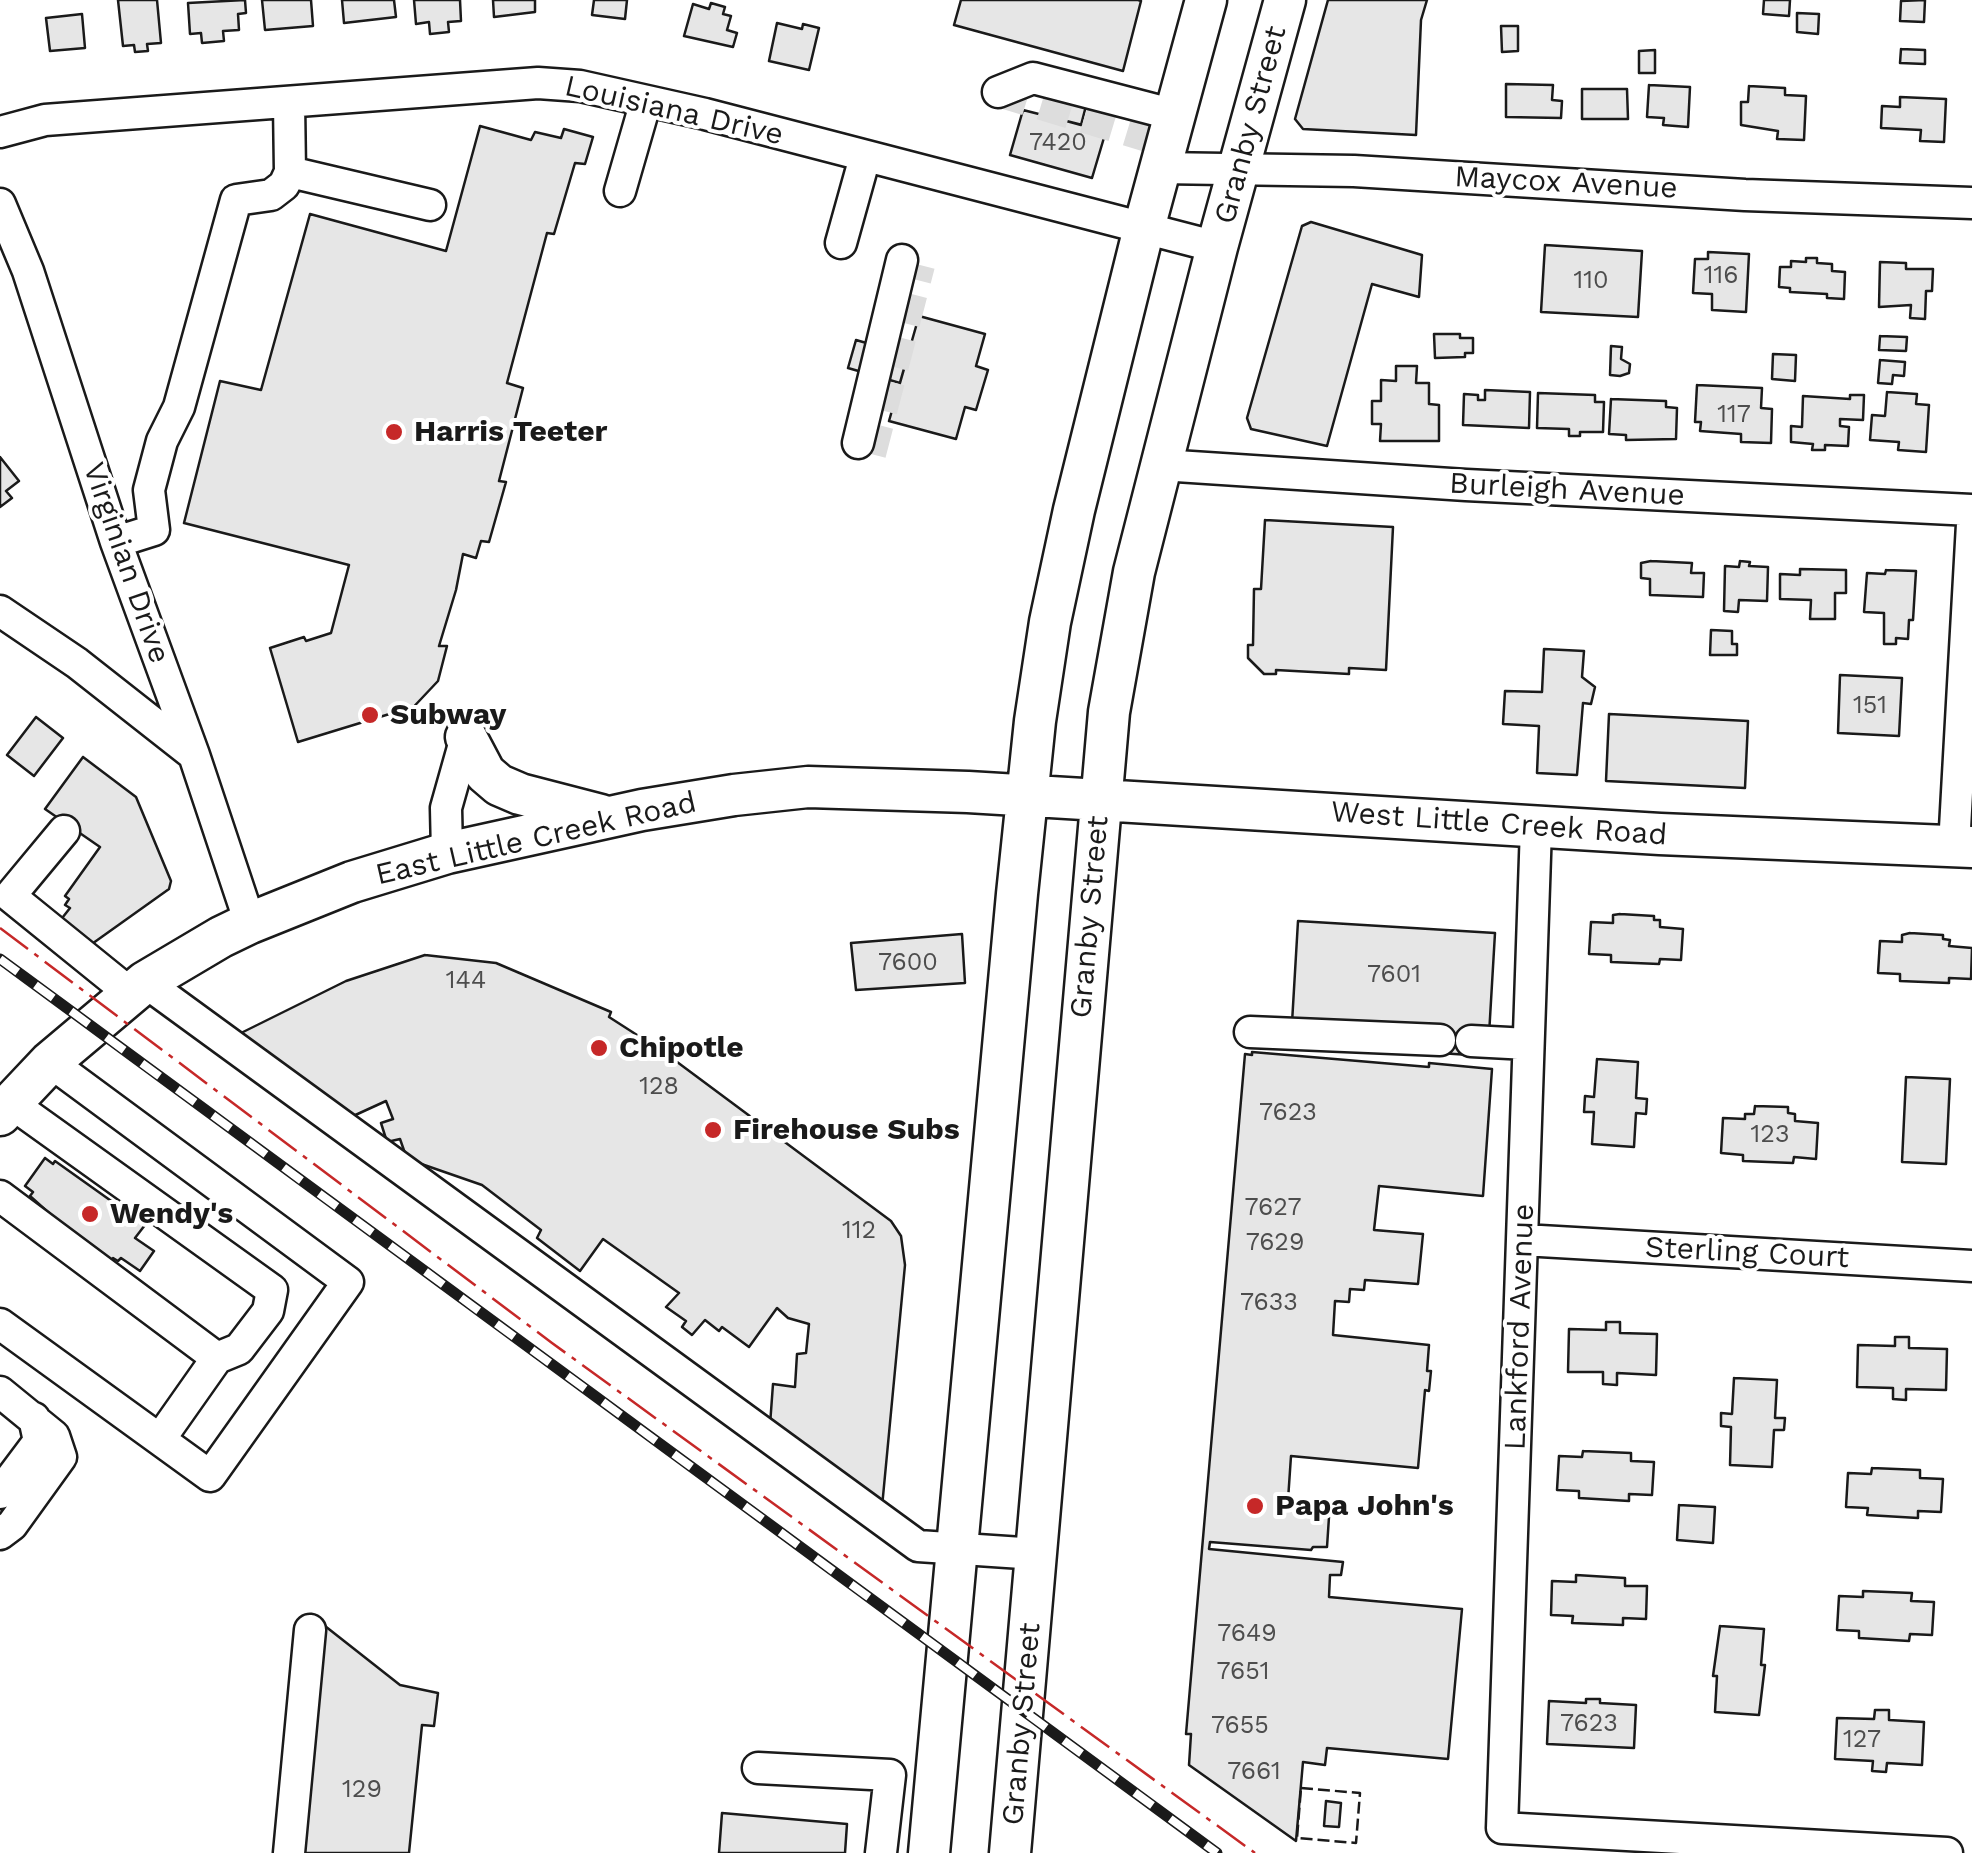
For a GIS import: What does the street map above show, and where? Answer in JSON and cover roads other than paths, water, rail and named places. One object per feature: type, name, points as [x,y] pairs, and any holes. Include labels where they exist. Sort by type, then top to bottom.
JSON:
[{"type":"main road","points":[[929,1853],[1027,795],[1050,622],[1144,228],[1206,0]]},
{"type":"main road","name":"Granby Street","points":[[1010,1853],[1100,799],[1114,675],[1134,572],[1286,0]]},
{"type":"main road","points":[[466,736],[486,774],[509,791],[610,817]]},
{"type":"main road","name":"East Little Creek Road","points":[[5,1109],[50,1062],[138,988],[221,937],[352,882],[447,854],[610,817],[734,795],[808,787],[1027,795]]},
{"type":"main road","name":"West Little Creek Road","points":[[1027,795],[1536,827],[1963,846]]},
{"type":"street","points":[[998,92],[1033,78],[1173,122]]},
{"type":"street","name":"Louisiana Drive","points":[[0,132],[45,120],[538,83],[580,86],[1218,247]]},
{"type":"street","points":[[620,191],[646,101]]},
{"type":"street","points":[[116,542],[154,530],[148,490],[162,441],[179,407],[236,200],[271,195],[284,184],[290,172],[289,103]]},
{"type":"street","points":[[841,244],[865,157]]},
{"type":"street","name":"Maycox Avenue","points":[[1160,168],[1372,172],[1745,195],[1972,203]]},
{"type":"street","points":[[290,172],[430,205]]},
{"type":"street","name":"Virginian Drive","points":[[0,204],[46,324],[116,542],[250,923]]},
{"type":"street","points":[[849,436],[894,258]]},
{"type":"street","name":"Burleigh Avenue","points":[[1162,466],[1972,510]]},
{"type":"street","points":[[1963,846],[1972,524]]},
{"type":"street","points":[[0,611],[77,663],[194,755]]},
{"type":"street","points":[[447,854],[446,808],[466,736]]},
{"type":"street","name":"Lankford Avenue","points":[[1536,827],[1502,1828],[1947,1853]]},
{"type":"street","points":[[64,831],[10,896],[918,1546],[1037,1554]]},
{"type":"street","points":[[1250,1032],[1440,1040]]},
{"type":"street","points":[[1471,1041],[1528,1044]]},
{"type":"street","points":[[0,1324],[210,1476],[348,1282],[50,1062]]},
{"type":"street","points":[[5,1109],[272,1290],[268,1310],[238,1348],[216,1358],[160,1439]]},
{"type":"street","points":[[0,1196],[216,1358]]},
{"type":"street","name":"Sterling Court","points":[[1523,1240],[1972,1266]]},
{"type":"street","points":[[0,1392],[54,1436],[61,1457],[4,1525]]},
{"type":"street","points":[[0,1493],[38,1441],[34,1418]]},
{"type":"street","points":[[289,1853],[310,1630]]},
{"type":"street","points":[[758,1768],[890,1775],[880,1853]]},
{"type":"tunnel","points":[[998,92],[1167,143]]},
{"type":"tunnel","points":[[871,454],[920,265]]},
{"type":"railway","points":[[0,959],[1217,1853]]},
{"type":"place","name":"Harris Teeter","points":[[394,432]]},
{"type":"place","name":"Subway","points":[[370,715]]},
{"type":"place","name":"Chipotle","points":[[599,1048]]},
{"type":"place","name":"Firehouse Subs","points":[[713,1130]]},
{"type":"place","name":"Wendy's","points":[[90,1214]]},
{"type":"place","name":"Papa John's","points":[[1255,1506]]}]
